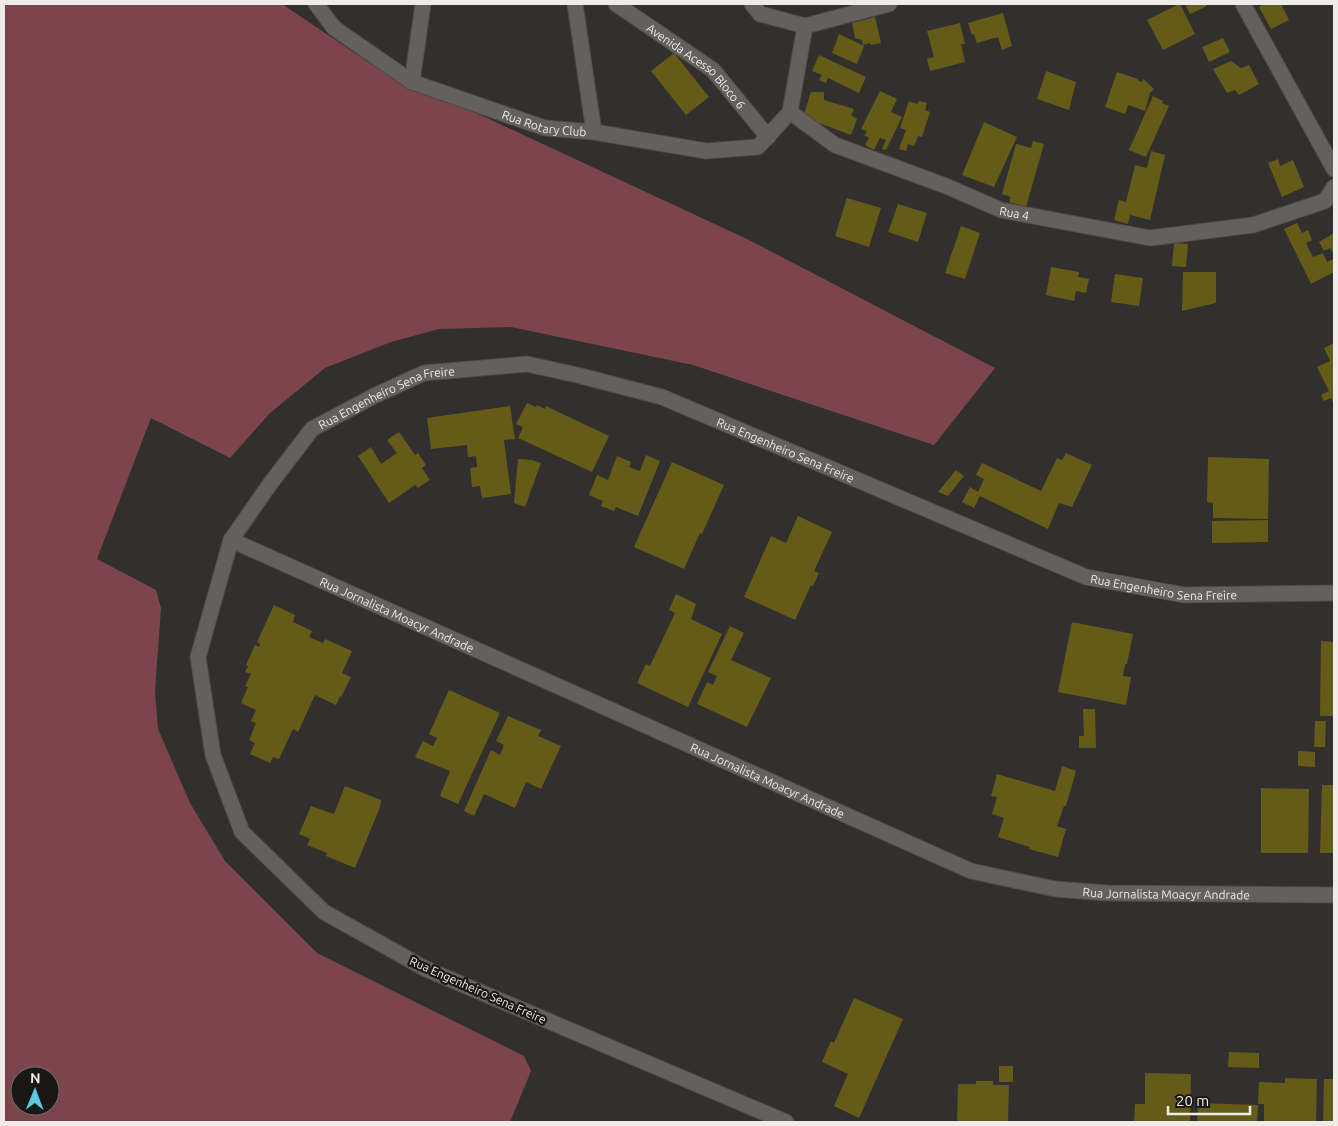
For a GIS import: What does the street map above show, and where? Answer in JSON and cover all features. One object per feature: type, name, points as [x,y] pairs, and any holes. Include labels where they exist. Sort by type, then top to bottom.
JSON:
[{"type":"street","name":"Rua Rotary Club","points":[[316,4],[334,28],[412,82],[545,128],[594,132],[706,151],[758,147],[790,112]]},
{"type":"street","points":[[412,82],[423,4]]},
{"type":"street","points":[[575,4],[594,132]]},
{"type":"street","name":"Avenida Acesso Bloco 6","points":[[616,4],[713,70],[768,137]]},
{"type":"street","points":[[752,4],[760,14],[805,26],[889,4]]},
{"type":"street","points":[[1243,4],[1334,169]]},
{"type":"street","points":[[790,112],[805,26]]},
{"type":"street","name":"Rua 4","points":[[790,112],[835,146],[946,186],[1001,210],[1150,238],[1253,225],[1325,201],[1334,187]]},
{"type":"street","name":"Rua Engenheiro Sena Freire","points":[[786,1122],[426,969],[324,912],[242,832],[213,755],[198,657],[230,540],[312,429],[374,396],[424,373],[527,364],[662,397],[1086,577],[1184,595],[1334,593]]},
{"type":"street","name":"Rua Jornalista Moacyr Andrade","points":[[230,540],[971,871],[1055,888],[1107,893],[1334,895]]},
{"type":"shaded area","points":[[4,4],[282,4],[371,64],[749,240],[995,368],[934,445],[693,365],[511,327],[439,329],[391,342],[325,368],[270,413],[230,458],[151,418],[97,559],[156,590],[161,608],[155,691],[158,729],[190,803],[225,861],[317,953],[524,1056],[531,1071],[510,1122],[4,1122]]},
{"type":"building","points":[[1179,4],[1195,34],[1163,50],[1147,20]]},
{"type":"building","points":[[1185,4],[1206,4],[1207,6],[1190,14]]},
{"type":"building","points":[[1264,4],[1281,4],[1289,20],[1271,29],[1259,7]]},
{"type":"building","points":[[1003,13],[1012,46],[1002,50],[998,37],[977,43],[968,23]]},
{"type":"building","points":[[875,17],[881,43],[863,45],[862,40],[855,38],[852,23]]},
{"type":"building","points":[[960,23],[965,44],[961,44],[965,62],[930,71],[927,59],[934,57],[927,31]]},
{"type":"building","points":[[839,34],[864,46],[857,64],[832,53]]},
{"type":"building","points":[[1223,38],[1230,52],[1209,62],[1202,47]]},
{"type":"building","points":[[674,53],[709,97],[686,115],[651,71]]},
{"type":"building","points":[[819,55],[866,77],[859,93],[828,78],[826,83],[819,80],[822,75],[812,71]]},
{"type":"building","points":[[1231,61],[1241,68],[1249,65],[1259,84],[1239,95],[1235,90],[1227,93],[1213,69]]},
{"type":"building","points":[[1046,71],[1076,82],[1069,110],[1037,99]]},
{"type":"building","points":[[1117,72],[1142,82],[1143,79],[1154,89],[1150,93],[1145,111],[1128,105],[1125,114],[1105,107]]},
{"type":"building","points":[[880,91],[897,99],[891,112],[902,117],[886,150],[882,149],[886,140],[880,138],[874,150],[865,145],[869,137],[864,136],[867,131],[861,129]]},
{"type":"building","points":[[811,92],[824,92],[824,100],[854,109],[851,115],[857,119],[851,135],[803,117]]},
{"type":"building","points":[[1153,96],[1169,106],[1146,157],[1129,150]]},
{"type":"building","points":[[909,101],[917,104],[919,101],[927,103],[925,110],[930,112],[922,137],[918,136],[914,146],[908,144],[906,151],[899,149],[906,130],[900,128]]},
{"type":"building","points":[[984,122],[1017,137],[994,187],[962,175]]},
{"type":"building","points":[[1033,141],[1044,144],[1026,207],[1009,202],[1011,197],[1002,194],[1016,144],[1031,148]]},
{"type":"building","points":[[1151,151],[1165,155],[1150,220],[1130,215],[1128,224],[1114,220],[1119,200],[1126,202],[1135,165],[1147,168]]},
{"type":"building","points":[[1278,159],[1280,166],[1293,160],[1304,187],[1282,197],[1268,163]]},
{"type":"building","points":[[847,198],[881,208],[869,247],[835,236]]},
{"type":"building","points":[[898,204],[927,213],[918,242],[888,232]]},
{"type":"building","points":[[1297,223],[1302,233],[1308,230],[1312,240],[1306,243],[1313,257],[1323,253],[1327,262],[1333,259],[1334,262],[1334,272],[1311,284],[1284,229]]},
{"type":"building","points":[[961,226],[980,233],[965,279],[945,273]]},
{"type":"building","points":[[1334,233],[1334,255],[1330,248],[1324,251],[1319,242]]},
{"type":"building","points":[[1174,243],[1188,244],[1186,267],[1172,266]]},
{"type":"building","points":[[1051,267],[1079,272],[1078,277],[1089,279],[1086,293],[1076,291],[1074,301],[1046,295]]},
{"type":"building","points":[[1183,272],[1216,272],[1216,303],[1182,311]]},
{"type":"building","points":[[1115,274],[1143,278],[1139,306],[1111,302]]},
{"type":"building","points":[[1334,343],[1334,405],[1331,398],[1324,401],[1321,395],[1329,391],[1317,367],[1330,361],[1324,348]]},
{"type":"building","points":[[527,403],[545,409],[546,406],[609,436],[592,472],[518,438],[523,427],[516,424]]},
{"type":"building","points":[[510,406],[515,439],[504,440],[511,494],[482,498],[480,486],[472,487],[470,468],[477,467],[476,456],[468,457],[467,445],[431,449],[427,418]]},
{"type":"building","points":[[399,432],[415,455],[418,453],[426,465],[422,468],[430,480],[418,488],[415,485],[389,503],[358,456],[371,447],[381,464],[397,453],[387,440]]},
{"type":"building","points":[[1066,453],[1092,465],[1072,507],[1059,503],[1048,529],[980,496],[974,508],[962,502],[970,487],[978,492],[984,479],[976,475],[982,463],[1041,491],[1057,458],[1062,460]]},
{"type":"building","points":[[646,455],[660,461],[638,516],[616,507],[614,511],[601,506],[603,501],[589,495],[597,475],[608,480],[617,456],[631,462],[629,467],[640,471]]},
{"type":"building","points":[[1208,457],[1269,459],[1268,519],[1213,518],[1213,503],[1207,502]]},
{"type":"building","points":[[518,459],[541,463],[525,507],[514,503]]},
{"type":"building","points":[[672,462],[724,485],[684,569],[634,547]]},
{"type":"building","points":[[956,470],[964,476],[948,496],[938,492]]},
{"type":"building","points":[[798,516],[832,532],[814,571],[819,573],[813,586],[811,585],[795,620],[744,597],[771,536],[786,543]]},
{"type":"building","points":[[1268,520],[1268,542],[1212,543],[1212,521]]},
{"type":"building","points":[[676,594],[696,604],[691,619],[722,634],[688,707],[637,683],[646,664],[650,666],[675,613],[669,610]]},
{"type":"building","points":[[274,605],[295,615],[293,622],[312,631],[309,637],[323,643],[325,639],[352,651],[342,673],[351,677],[336,705],[315,695],[298,732],[293,729],[279,759],[273,757],[270,763],[250,754],[255,743],[249,740],[256,723],[251,721],[256,710],[241,703],[248,687],[245,686],[251,674],[245,672],[248,666],[246,665],[255,645],[259,647],[260,644],[257,642]]},
{"type":"building","points":[[1072,622],[1133,634],[1123,676],[1131,677],[1126,705],[1058,692]]},
{"type":"building","points":[[730,626],[744,633],[731,660],[771,678],[747,727],[697,704],[707,682],[713,685],[717,676],[708,672]]},
{"type":"building","points":[[1321,641],[1334,642],[1334,716],[1320,716]]},
{"type":"building","points":[[449,690],[500,713],[458,804],[440,796],[450,771],[415,757],[423,741],[433,746],[437,738],[429,734]]},
{"type":"building","points":[[1083,709],[1095,709],[1096,748],[1079,748],[1079,736],[1084,736]]},
{"type":"building","points":[[508,716],[541,730],[538,736],[561,746],[541,789],[526,782],[515,808],[484,794],[474,816],[464,811],[491,750],[500,755],[504,745],[496,741]]},
{"type":"building","points":[[1315,721],[1326,721],[1325,747],[1314,747]]},
{"type":"building","points":[[1298,751],[1315,752],[1315,767],[1298,766]]},
{"type":"building","points":[[1062,766],[1076,771],[1066,806],[1064,806],[1057,826],[1066,829],[1058,857],[1029,849],[1030,847],[998,837],[1004,818],[992,814],[997,797],[991,796],[997,774],[1055,791]]},
{"type":"building","points":[[1322,785],[1334,785],[1334,853],[1320,853]]},
{"type":"building","points":[[345,786],[381,800],[380,807],[355,868],[326,856],[327,853],[307,845],[310,839],[299,834],[311,806],[334,814]]},
{"type":"building","points":[[1261,788],[1309,789],[1308,853],[1261,853]]},
{"type":"building","points":[[854,998],[903,1019],[859,1118],[834,1106],[848,1074],[822,1062],[831,1041],[834,1043]]},
{"type":"building","points":[[1229,1052],[1259,1053],[1259,1068],[1228,1067]]},
{"type":"building","points":[[999,1066],[1013,1066],[1013,1082],[999,1082]]},
{"type":"building","points":[[1145,1073],[1191,1074],[1190,1122],[1134,1122],[1135,1104],[1145,1104]]},
{"type":"building","points":[[1285,1078],[1317,1079],[1316,1122],[1264,1122],[1264,1104],[1258,1104],[1259,1082],[1285,1083]]},
{"type":"building","points":[[1324,1079],[1334,1079],[1334,1122],[1323,1122]]},
{"type":"building","points":[[976,1081],[993,1081],[993,1085],[1009,1085],[1008,1122],[957,1122],[958,1084],[976,1084]]},
{"type":"building","points":[[1198,1103],[1258,1105],[1257,1122],[1197,1122]]}]
